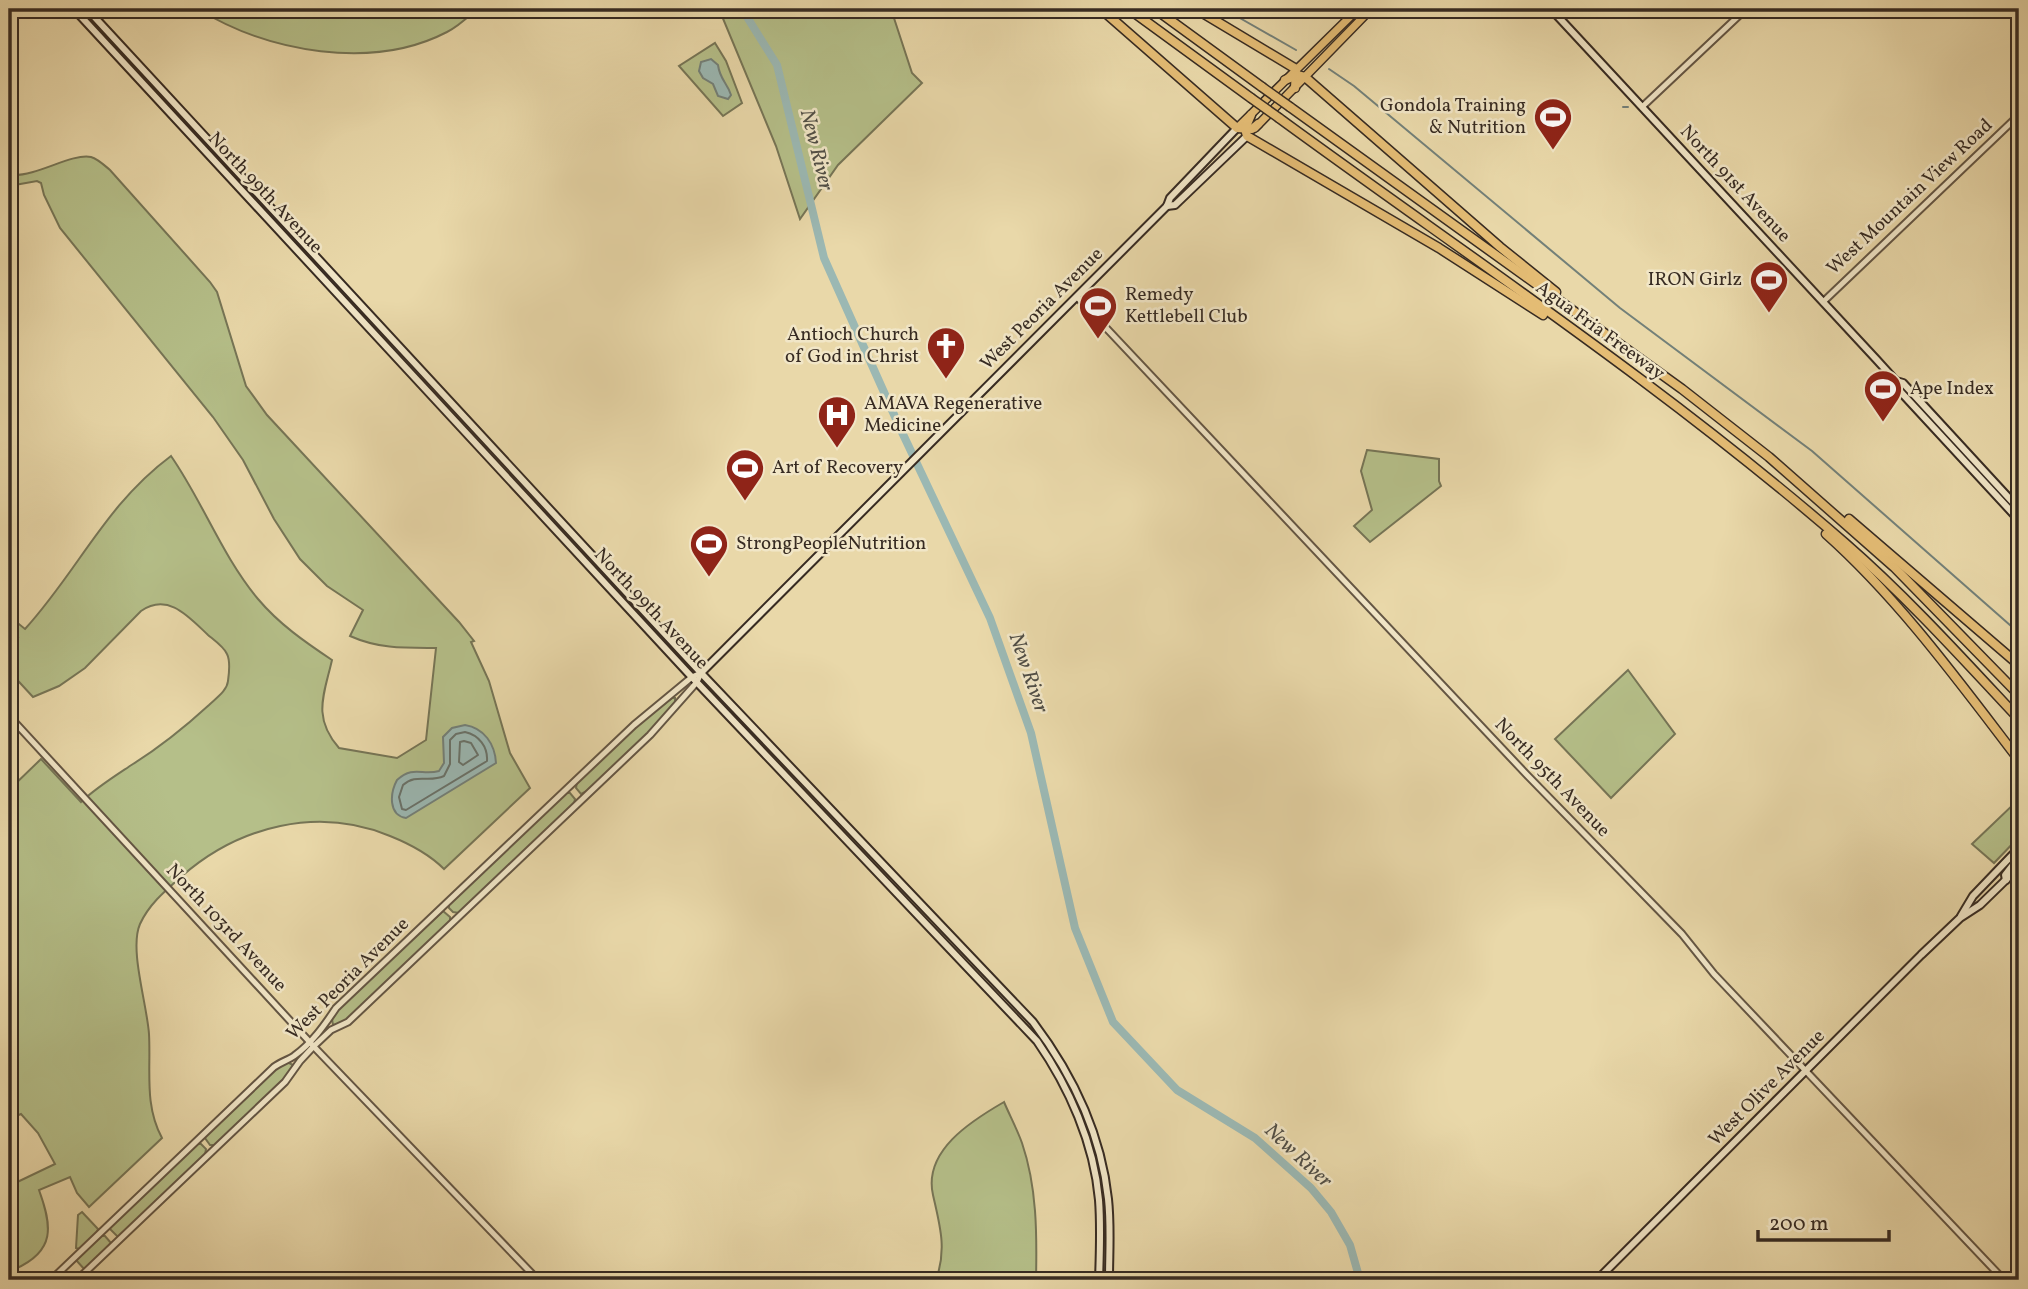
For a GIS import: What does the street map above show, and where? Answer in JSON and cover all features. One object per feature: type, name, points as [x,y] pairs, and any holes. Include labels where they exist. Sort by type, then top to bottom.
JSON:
[{"type":"highway","points":[[1101,9],[1243,131],[1438,248],[1546,317],[1568,327]]},
{"type":"highway","name":"Agua Fria Freeway","points":[[1129,9],[1568,327],[1727,446],[1844,542],[1897,590],[2019,719]]},
{"type":"highway","name":"Agua Fria Freeway","points":[[1155,9],[1682,389],[1807,489],[1894,566],[2019,695]]},
{"type":"highway","points":[[1196,9],[1299,74],[1500,247],[1570,303],[1581,316]]},
{"type":"highway","points":[[1285,80],[1299,74]]},
{"type":"highway","points":[[1295,88],[1299,74]]},
{"type":"highway","points":[[1243,131],[1251,115]]},
{"type":"highway","points":[[1243,131],[1258,124]]},
{"type":"highway","points":[[1727,446],[1830,537],[1858,566],[1958,680],[2019,760]]},
{"type":"highway","points":[[1807,489],[1830,502],[2019,665]]},
{"type":"main road","name":"North 99th Avenue","points":[[74,9],[695,680],[1023,1025],[1061,1078],[1082,1127],[1096,1177],[1100,1218],[1099,1280]]},
{"type":"main road","name":"North 99th Avenue","points":[[87,9],[701,673],[1021,1009],[1060,1060],[1092,1127],[1107,1189],[1110,1218],[1109,1280]]},
{"type":"main road","points":[[1299,74],[1359,9]]},
{"type":"main road","points":[[1340,41],[1360,14],[1359,9]]},
{"type":"main road","points":[[1299,74],[1340,41],[1371,9]]},
{"type":"main road","name":"North 91st Avenue","points":[[1551,9],[1896,381],[1903,383],[2019,520]]},
{"type":"main road","points":[[1251,115],[1285,80]]},
{"type":"main road","points":[[1258,124],[1295,88]]},
{"type":"main road","name":"West Peoria Avenue","points":[[701,673],[1167,206],[1170,198],[1243,131]]},
{"type":"main road","name":"West Peoria Avenue","points":[[1167,206],[1175,205],[1243,131]]},
{"type":"main road","points":[[319,274],[326,268]]},
{"type":"main road","points":[[405,368],[412,361]]},
{"type":"main road","name":"North 91st Avenue","points":[[1951,440],[2019,509]]},
{"type":"main road","points":[[629,608],[636,602]]},
{"type":"main road","name":"West Olive Avenue","points":[[1597,1280],[1959,918],[1973,896],[2019,848]]},
{"type":"main road","points":[[867,861],[874,855]]},
{"type":"main road","points":[[2006,880],[2005,875],[2019,857]]},
{"type":"main road","name":"West Olive Avenue","points":[[1959,918],[1980,905],[2019,867]]},
{"type":"main road","points":[[1100,1218],[1110,1218]]},
{"type":"street","points":[[1642,107],[1746,9]]},
{"type":"street","name":"West Mountain View Road","points":[[1823,302],[2019,116]]},
{"type":"street","name":"North 95th Avenue","points":[[1077,297],[1536,785],[1682,934],[1714,974],[2004,1280]]},
{"type":"street","name":"West Peoria Avenue","points":[[51,1280],[274,1067],[350,1020],[650,735],[701,673]]},
{"type":"street","name":"West Peoria Avenue","points":[[77,1280],[285,1082],[336,1008],[634,725],[695,680]]},
{"type":"street","name":"North 103rd Avenue","points":[[9,716],[312,1044],[538,1280]]},
{"type":"green space","points":[[198,9],[294,9],[335,17],[359,9],[477,9],[451,30],[418,44],[386,51],[354,53],[321,51],[256,36]]},
{"type":"green space","points":[[719,9],[891,9],[912,73],[922,83],[838,165],[800,219],[776,146]]},
{"type":"green space","points":[[715,43],[726,61],[742,103],[723,116],[679,66]]},
{"type":"green space","points":[[9,144],[13,175],[33,172],[74,158],[91,157],[99,161],[210,282],[217,292],[246,386],[267,415],[474,641],[471,642],[489,681],[510,753],[530,788],[444,869],[419,849],[390,836],[363,827],[308,822],[254,833],[228,844],[204,859],[164,892],[140,924],[136,948],[148,1022],[151,1100],[156,1126],[162,1138],[89,1207],[77,1193],[70,1177],[39,1190],[48,1226],[44,1246],[28,1262],[15,1269],[9,1266],[9,1186],[55,1164],[38,1133],[21,1114],[9,1119],[9,790],[41,759],[81,802],[153,751],[218,697],[227,685],[229,660],[224,649],[186,614],[169,605],[160,604],[141,611],[85,668],[59,686],[33,697],[9,671],[9,650],[18,638],[9,630],[9,616],[25,629],[110,517],[148,475],[171,456],[223,547],[258,599],[284,625],[332,660],[322,706],[325,726],[339,748],[397,758],[426,740],[436,648],[382,646],[350,636],[363,610],[327,586],[300,559],[274,519],[243,460],[213,417],[60,228],[41,183],[37,181],[9,186]]},
{"type":"green space","points":[[1367,450],[1439,459],[1441,486],[1370,542],[1354,526],[1372,510],[1361,471]]},
{"type":"green space","points":[[1628,670],[1675,734],[1611,798],[1555,739]]},
{"type":"green space","points":[[675,698],[675,702],[647,735],[581,794],[576,788],[577,782],[634,727]]},
{"type":"green space","points":[[566,793],[570,793],[575,799],[574,804],[459,913],[453,912],[449,904]]},
{"type":"green space","points":[[2019,799],[2019,837],[1994,863],[1972,844]]},
{"type":"green space","points":[[443,911],[450,917],[450,922],[344,1023],[333,1025],[332,1019],[337,1010]]},
{"type":"green space","points":[[287,1062],[293,1065],[288,1076],[216,1145],[210,1145],[206,1135],[278,1067]]},
{"type":"green space","points":[[1004,1102],[1022,1143],[1031,1176],[1036,1228],[1036,1280],[936,1280],[942,1248],[933,1195],[935,1165],[942,1151],[964,1128]]},
{"type":"green space","points":[[197,1144],[206,1149],[205,1155],[117,1236],[110,1229],[111,1226]]},
{"type":"green space","points":[[82,1212],[98,1229],[79,1249],[76,1248],[78,1215]]},
{"type":"green space","points":[[101,1236],[105,1236],[111,1243],[85,1270],[76,1260]]},
{"type":"water","points":[[711,59],[718,65],[731,95],[728,99],[718,96],[713,84],[703,78],[699,71],[701,62]]},
{"type":"water","points":[[465,725],[483,733],[491,743],[496,763],[406,818],[400,816],[392,803],[397,780],[408,773],[439,771],[444,763],[443,737],[452,728]]},
{"type":"waterway","name":"New River","points":[[742,9],[777,65],[824,258],[900,428],[990,618],[1031,733],[1075,928],[1113,1022],[1177,1090],[1255,1138],[1311,1188],[1331,1212],[1350,1245],[1360,1280]]},
{"type":"waterway","points":[[1224,9],[1296,50]]},
{"type":"waterway","points":[[1329,69],[1354,86],[1620,308],[1812,451],[2019,633]]},
{"type":"waterway","points":[[1623,107],[1628,107]]},
{"type":"place","name":"Gondola Training & Nutrition","points":[[1553,151]]},
{"type":"place","name":"IRON Girlz","points":[[1769,314]]},
{"type":"place","name":"Remedy Kettlebell Club","points":[[1098,340]]},
{"type":"place","name":"Antioch Church of God in Christ","points":[[946,380]]},
{"type":"place","name":"Ape Index","points":[[1883,423]]},
{"type":"place","name":"AMAVA Regenerative Medicine","points":[[837,449]]},
{"type":"place","name":"Art of Recovery","points":[[745,502]]},
{"type":"place","name":"StrongPeopleNutrition","points":[[709,578]]}]
